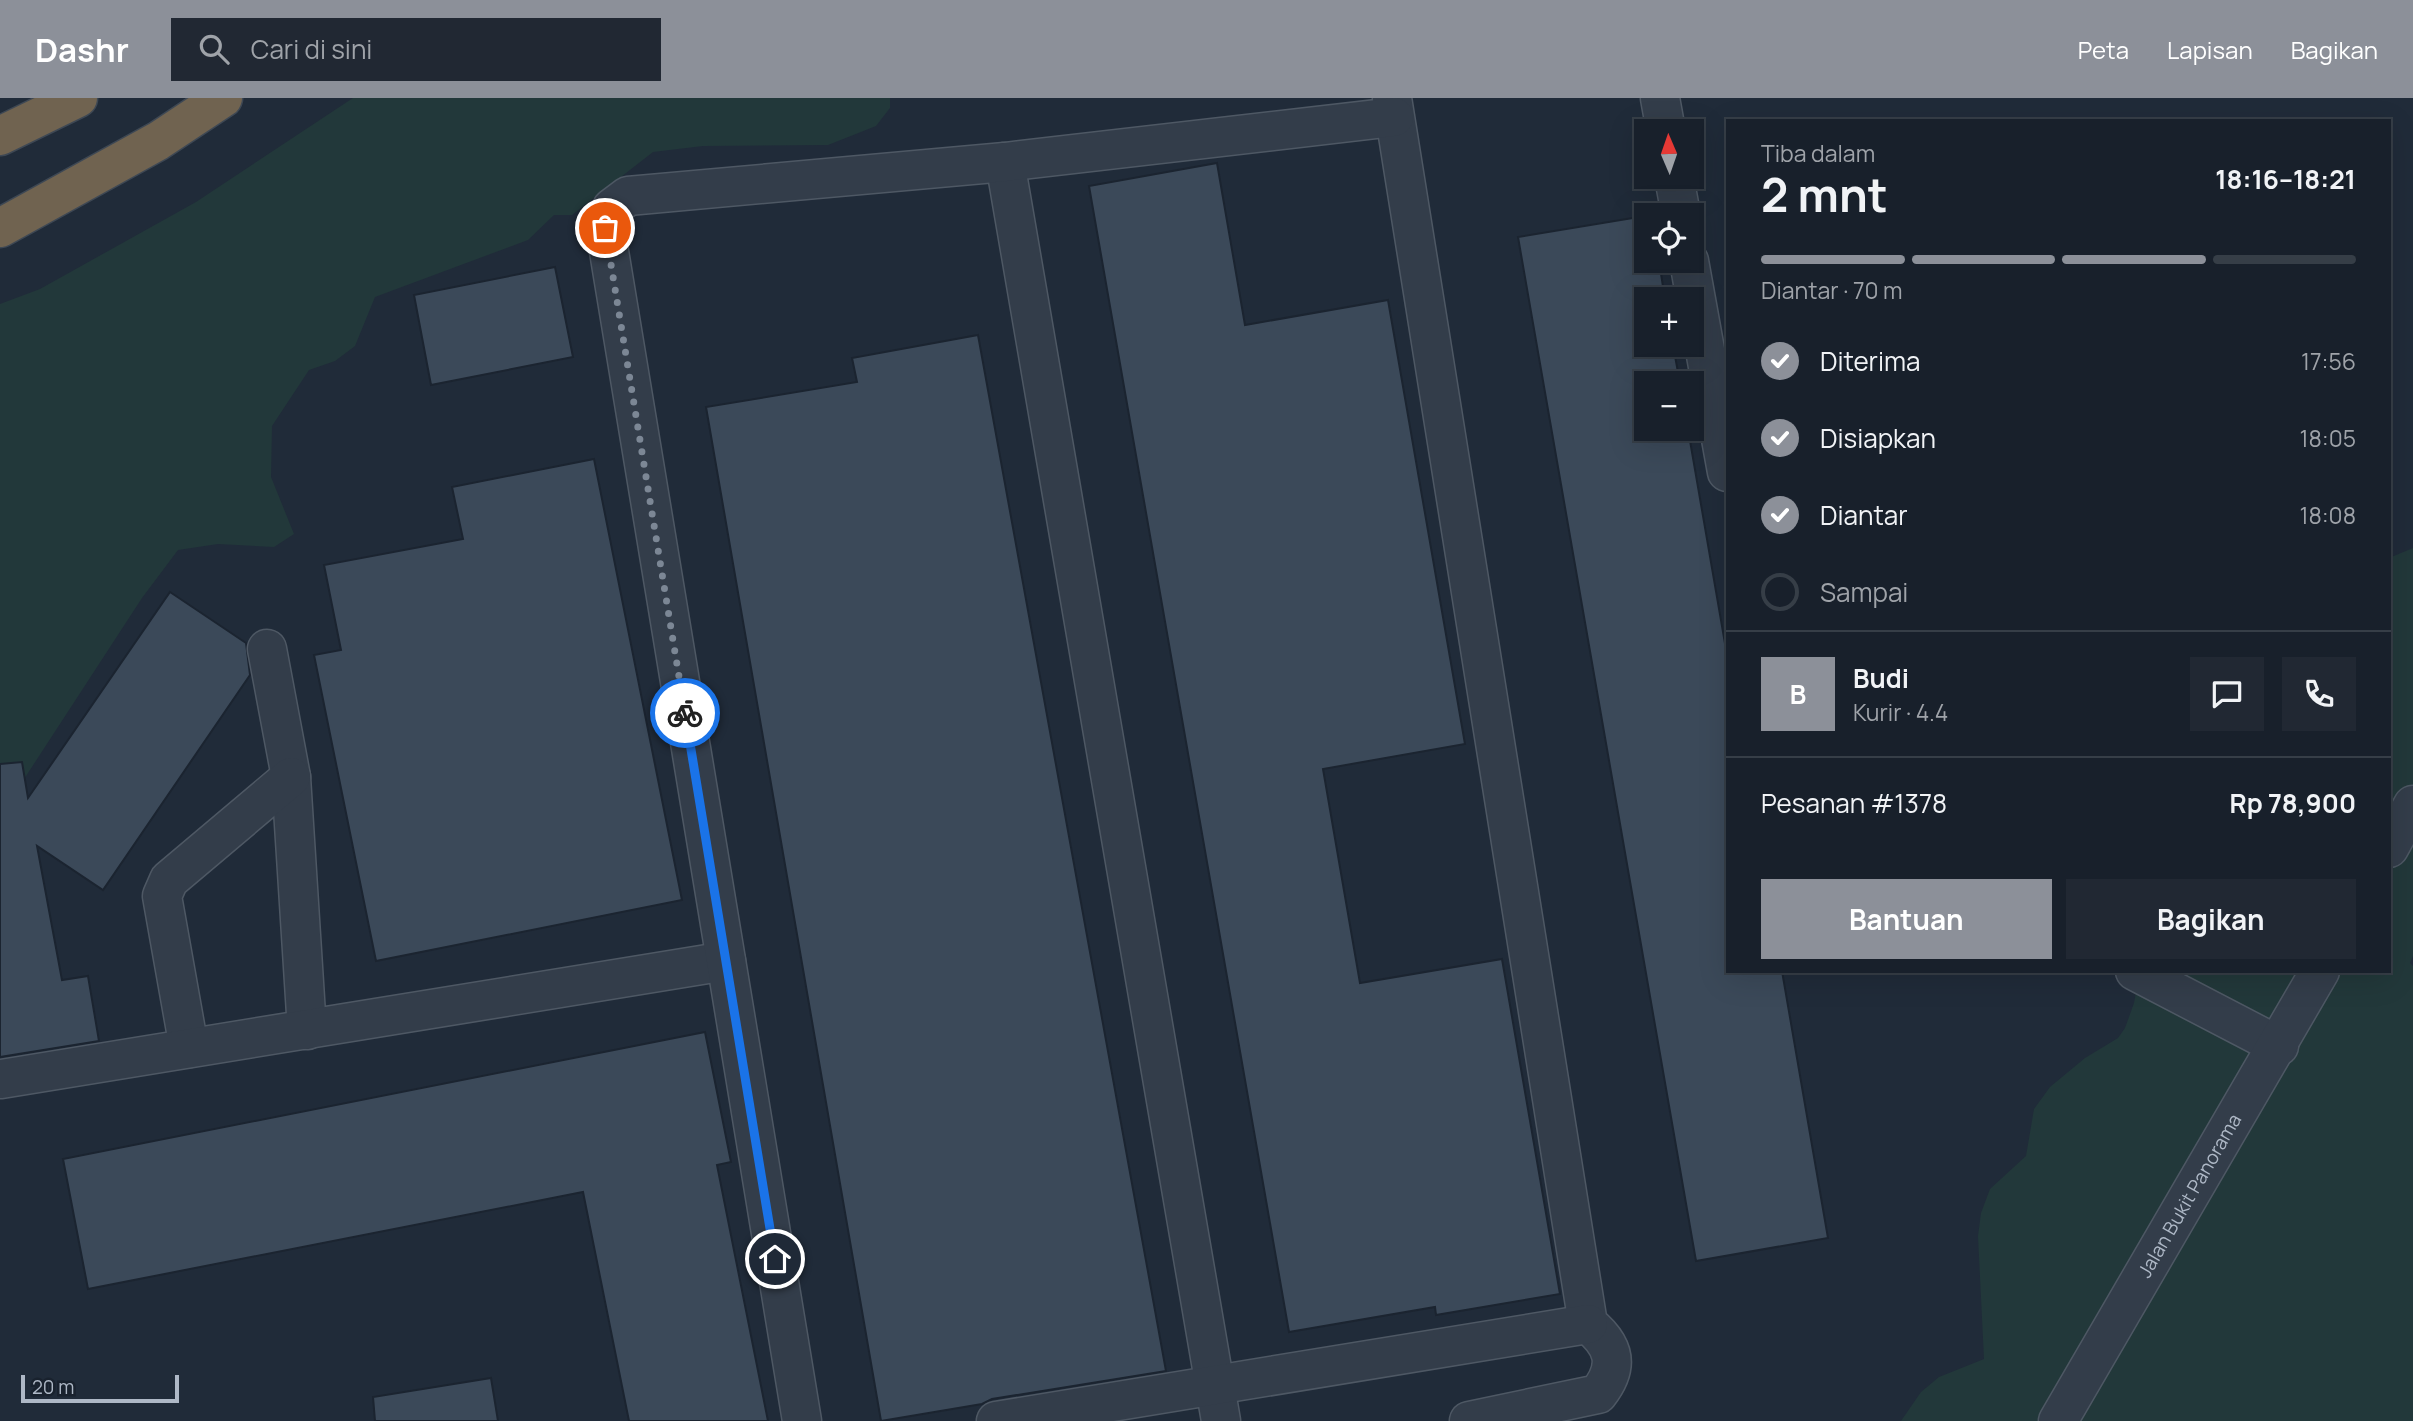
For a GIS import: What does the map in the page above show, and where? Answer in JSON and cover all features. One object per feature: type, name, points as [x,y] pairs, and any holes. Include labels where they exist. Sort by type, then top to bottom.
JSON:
[{"type":"highway","points":[[0,136],[78,98]]},
{"type":"highway","points":[[0,228],[158,141],[223,98]]},
{"type":"street","points":[[1660,98],[1664,119]]},
{"type":"street","points":[[802,1421],[605,228],[612,208],[628,196],[1005,162],[1393,108],[1588,1324],[1602,1336],[1611,1352],[1610,1378],[1598,1394],[1469,1421]]},
{"type":"street","points":[[1005,162],[1218,1404]]},
{"type":"street","points":[[1691,273],[1726,466]]},
{"type":"street","points":[[267,649],[291,777],[307,1030]]},
{"type":"street","points":[[190,1048],[162,896],[165,887],[169,880],[291,777]]},
{"type":"street","points":[[2391,844],[2413,805]]},
{"type":"street","points":[[1,1079],[726,961]]},
{"type":"street","points":[[2139,973],[2279,1046]]},
{"type":"street","name":"Jalan Bukit Panorama","points":[[2058,1421],[2279,1046],[2319,973]]},
{"type":"street","points":[[996,1421],[1218,1404],[1588,1324]]},
{"type":"green space","points":[[353,98],[890,98],[890,108],[876,126],[828,145],[703,146],[653,152],[572,215],[554,215],[528,240],[375,297],[355,346],[335,361],[309,370],[272,426],[271,477],[294,534],[274,547],[218,544],[178,550],[142,598],[0,816],[0,304],[40,289],[196,202]]},
{"type":"green space","points":[[2413,548],[2413,956],[2410,963],[2413,966],[2413,1421],[1901,1421],[1921,1392],[1939,1377],[1984,1359],[1978,1236],[1981,1213],[1990,1189],[2026,1156],[2034,1109],[2050,1087],[2085,1058],[2118,1038],[2125,1028],[2134,1003],[2140,973],[2391,973],[2391,557]]},
{"type":"building","points":[[1217,163],[1245,325],[1388,300],[1465,744],[1323,769],[1360,983],[1502,959],[1560,1294],[1436,1315],[1435,1307],[1289,1332],[1089,186]]},
{"type":"building","points":[[1634,218],[1634,273],[1661,273],[1663,287],[1634,287],[1634,357],[1675,357],[1678,371],[1634,371],[1634,441],[1690,441],[1726,649],[1726,973],[1782,973],[1828,1238],[1696,1261],[1518,237]]},
{"type":"building","points":[[555,267],[573,357],[431,385],[414,295]]},
{"type":"building","points":[[978,335],[1166,1371],[992,1399],[982,1404],[881,1421],[706,407],[857,382],[852,358]]},
{"type":"building","points":[[594,459],[682,900],[376,961],[314,655],[341,650],[324,565],[463,539],[452,487]]},
{"type":"building","points":[[170,592],[246,643],[250,675],[103,890],[37,846],[62,980],[88,976],[99,1041],[0,1057],[0,764],[22,762],[28,798]]},
{"type":"building","points":[[705,1032],[731,1162],[717,1165],[768,1421],[629,1421],[583,1192],[88,1289],[63,1159]]},
{"type":"building","points":[[491,1378],[498,1421],[375,1421],[373,1397]]},
{"type":"way so far","points":[[605,228],[685,713]]},
{"type":"route","points":[[685,713],[775,1259]]}]
